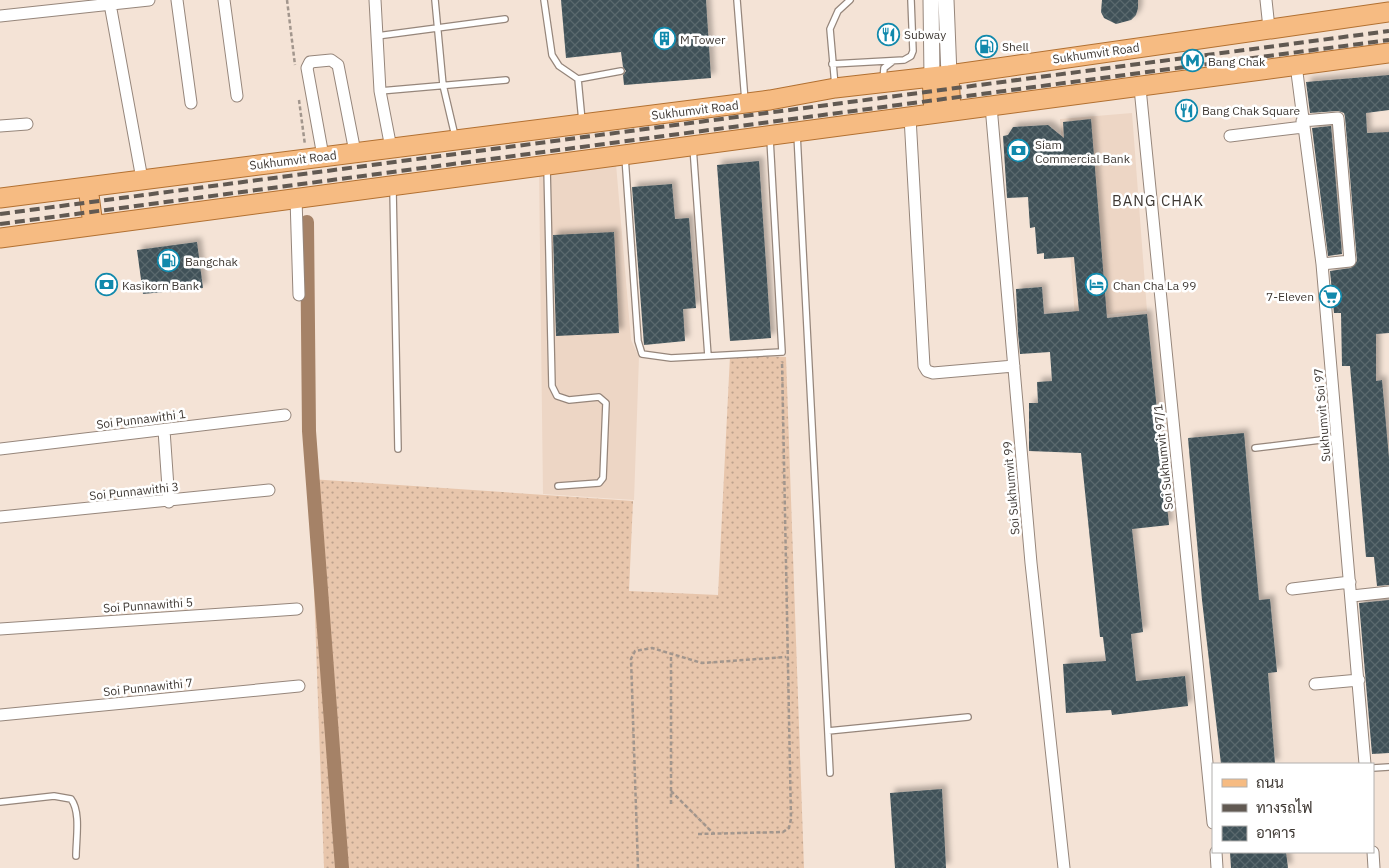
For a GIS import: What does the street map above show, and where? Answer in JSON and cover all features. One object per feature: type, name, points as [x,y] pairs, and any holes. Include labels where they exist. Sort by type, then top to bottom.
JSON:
[{"type":"main road","name":"Sukhumvit Road","points":[[0,198],[745,103],[835,88],[940,76],[1389,12]]},
{"type":"main road","points":[[0,238],[910,116],[1140,88],[1389,53]]},
{"type":"main road","points":[[940,76],[943,112]]},
{"type":"main road","points":[[88,187],[93,225]]},
{"type":"street","points":[[0,16],[149,0]]},
{"type":"street","points":[[177,0],[191,103]]},
{"type":"street","points":[[224,0],[237,96]]},
{"type":"street","points":[[375,0],[380,91],[391,148]]},
{"type":"street","points":[[931,0],[940,76]]},
{"type":"street","points":[[940,76],[946,0]]},
{"type":"street","points":[[1266,0],[1269,28]]},
{"type":"street","points":[[110,4],[142,179]]},
{"type":"street","points":[[322,156],[307,68],[310,62],[331,60],[338,65],[355,152]]},
{"type":"street","name":"Sukhumvit Soi 97","points":[[1296,65],[1302,124],[1322,264],[1365,763]]},
{"type":"street","name":"Soi Sukhumvit 97/1","points":[[1140,88],[1212,813]]},
{"type":"street","name":"Soi Sukhumvit 99","points":[[991,106],[1032,562],[1064,868]]},
{"type":"street","points":[[910,116],[924,366],[927,371],[933,373],[1014,366]]},
{"type":"street","points":[[1230,136],[1338,118],[1350,260],[1322,264]]},
{"type":"street","points":[[0,126],[27,124]]},
{"type":"street","points":[[296,198],[298,295]]},
{"type":"street","name":"Soi Punnawithi 1","points":[[0,450],[285,415]]},
{"type":"street","points":[[164,430],[169,502]]},
{"type":"street","name":"Soi Punnawithi 3","points":[[0,517],[169,502],[270,490]]},
{"type":"street","points":[[1292,589],[1350,582]]},
{"type":"street","points":[[1352,596],[1389,592]]},
{"type":"street","name":"Soi Punnawithi 5","points":[[0,629],[297,609]]},
{"type":"street","points":[[1315,684],[1358,680]]},
{"type":"street","name":"Soi Punnawithi 7","points":[[0,715],[299,686]]},
{"type":"street","points":[[1216,853],[1217,868]]},
{"type":"street","points":[[1373,853],[1374,868]]},
{"type":"lane","points":[[435,0],[443,85],[455,139]]},
{"type":"lane","points":[[544,0],[552,55],[559,66],[578,78],[621,71]]},
{"type":"lane","points":[[737,0],[745,103]]},
{"type":"lane","points":[[835,88],[830,29],[838,11],[850,0]]},
{"type":"lane","points":[[832,64],[904,60],[910,56],[913,51],[911,0]]},
{"type":"lane","points":[[377,36],[506,19]]},
{"type":"lane","points":[[884,82],[884,68],[895,60]]},
{"type":"lane","points":[[578,78],[583,124]]},
{"type":"lane","points":[[380,91],[506,80]]},
{"type":"lane","points":[[797,132],[830,773]]},
{"type":"lane","points":[[625,155],[638,340],[642,354],[671,358],[782,352],[769,136]]},
{"type":"lane","points":[[693,145],[708,356]]},
{"type":"lane","points":[[546,165],[552,386],[557,396],[569,400],[599,396],[606,403],[603,478],[599,483],[558,486]]},
{"type":"lane","points":[[393,185],[398,450]]},
{"type":"lane","points":[[1255,448],[1338,438]]},
{"type":"lane","points":[[828,731],[968,717]]},
{"type":"lane","points":[[1374,768],[1389,768]]},
{"type":"lane","points":[[0,802],[54,796],[71,799],[75,804],[76,856]]},
{"type":"path","points":[[698,834],[783,832],[789,828],[791,818],[786,657],[782,352]]},
{"type":"path","points":[[638,868],[631,659],[635,652],[652,648],[702,663],[786,657]]},
{"type":"path","points":[[671,653],[671,804]]},
{"type":"path","points":[[671,791],[714,833]]},
{"type":"shaded area","points":[[1132,113],[1147,311],[1075,317],[1060,119]]},
{"type":"shaded area","points":[[616,164],[631,340],[639,357],[634,500],[543,494],[539,173]]},
{"type":"shaded area","points":[[730,356],[786,357],[804,868],[324,868],[310,479],[633,501],[629,591],[718,595]]},
{"type":"building","name":"M Tower","points":[[561,0],[706,0],[711,78],[624,85],[623,75],[626,71],[623,67],[621,52],[566,58]]},
{"type":"building","points":[[1102,0],[1138,0],[1136,15],[1131,20],[1116,24],[1104,18],[1101,12]]},
{"type":"building","points":[[1389,75],[1389,110],[1366,113],[1367,133],[1389,132],[1389,333],[1376,334],[1376,381],[1382,380],[1389,458],[1389,585],[1377,586],[1374,557],[1366,557],[1350,366],[1342,366],[1341,313],[1334,313],[1330,271],[1351,268],[1357,261],[1345,117],[1344,113],[1338,111],[1310,113],[1306,82]]},
{"type":"building","points":[[1091,119],[1107,318],[1147,314],[1169,525],[1132,529],[1143,632],[1131,634],[1136,681],[1185,676],[1188,706],[1112,715],[1111,710],[1066,713],[1063,664],[1106,661],[1103,637],[1100,637],[1081,453],[1029,451],[1029,403],[1038,403],[1037,382],[1052,381],[1050,352],[1020,354],[1018,333],[1016,289],[1042,287],[1044,314],[1079,311],[1074,257],[1044,259],[1044,253],[1037,254],[1035,227],[1030,228],[1028,197],[1007,198],[1003,136],[1008,135],[1013,127],[1048,125],[1064,138],[1063,122]]},
{"type":"building","points":[[1331,126],[1342,254],[1328,256],[1312,128]]},
{"type":"building","points":[[759,161],[771,338],[730,341],[717,165]]},
{"type":"building","points":[[672,184],[675,219],[689,218],[696,308],[683,309],[685,341],[644,345],[632,187]]},
{"type":"building","points":[[614,232],[619,333],[556,336],[553,235]]},
{"type":"building","name":"Bangchak","points":[[197,242],[203,288],[143,294],[137,250]]},
{"type":"building","points":[[1244,433],[1259,600],[1270,599],[1277,672],[1268,673],[1275,763],[1221,763],[1202,600],[1188,438]]},
{"type":"building","points":[[1389,600],[1389,753],[1372,754],[1359,603]]},
{"type":"building","points":[[942,789],[946,868],[895,868],[890,793]]},
{"type":"building","points":[[1230,853],[1286,853],[1288,868],[1231,868]]},
{"type":"waterway","points":[[307,222],[309,431],[342,868]]},
{"type":"railway","points":[[0,214],[1389,31]]},
{"type":"railway","points":[[0,224],[1389,40]]},
{"type":"place","name":"Subway","points":[[888,34]]},
{"type":"place","name":"M Tower","points":[[664,39]]},
{"type":"place","name":"Shell","points":[[986,46]]},
{"type":"place","name":"Bang Chak","points":[[1192,61]]},
{"type":"place","name":"Bang Chak Square","points":[[1186,110]]},
{"type":"place","name":"Siam Commercial Bank","points":[[1019,151]]},
{"type":"place","name":"Bangchak","points":[[169,261]]},
{"type":"place","name":"Kasikorn Bank","points":[[106,285]]},
{"type":"place","name":"Chan Cha La 99","points":[[1097,285]]},
{"type":"place","name":"7-Eleven","points":[[1330,296]]},
{"type":"district","name":"BANG CHAK","points":[[1158,200]]}]
